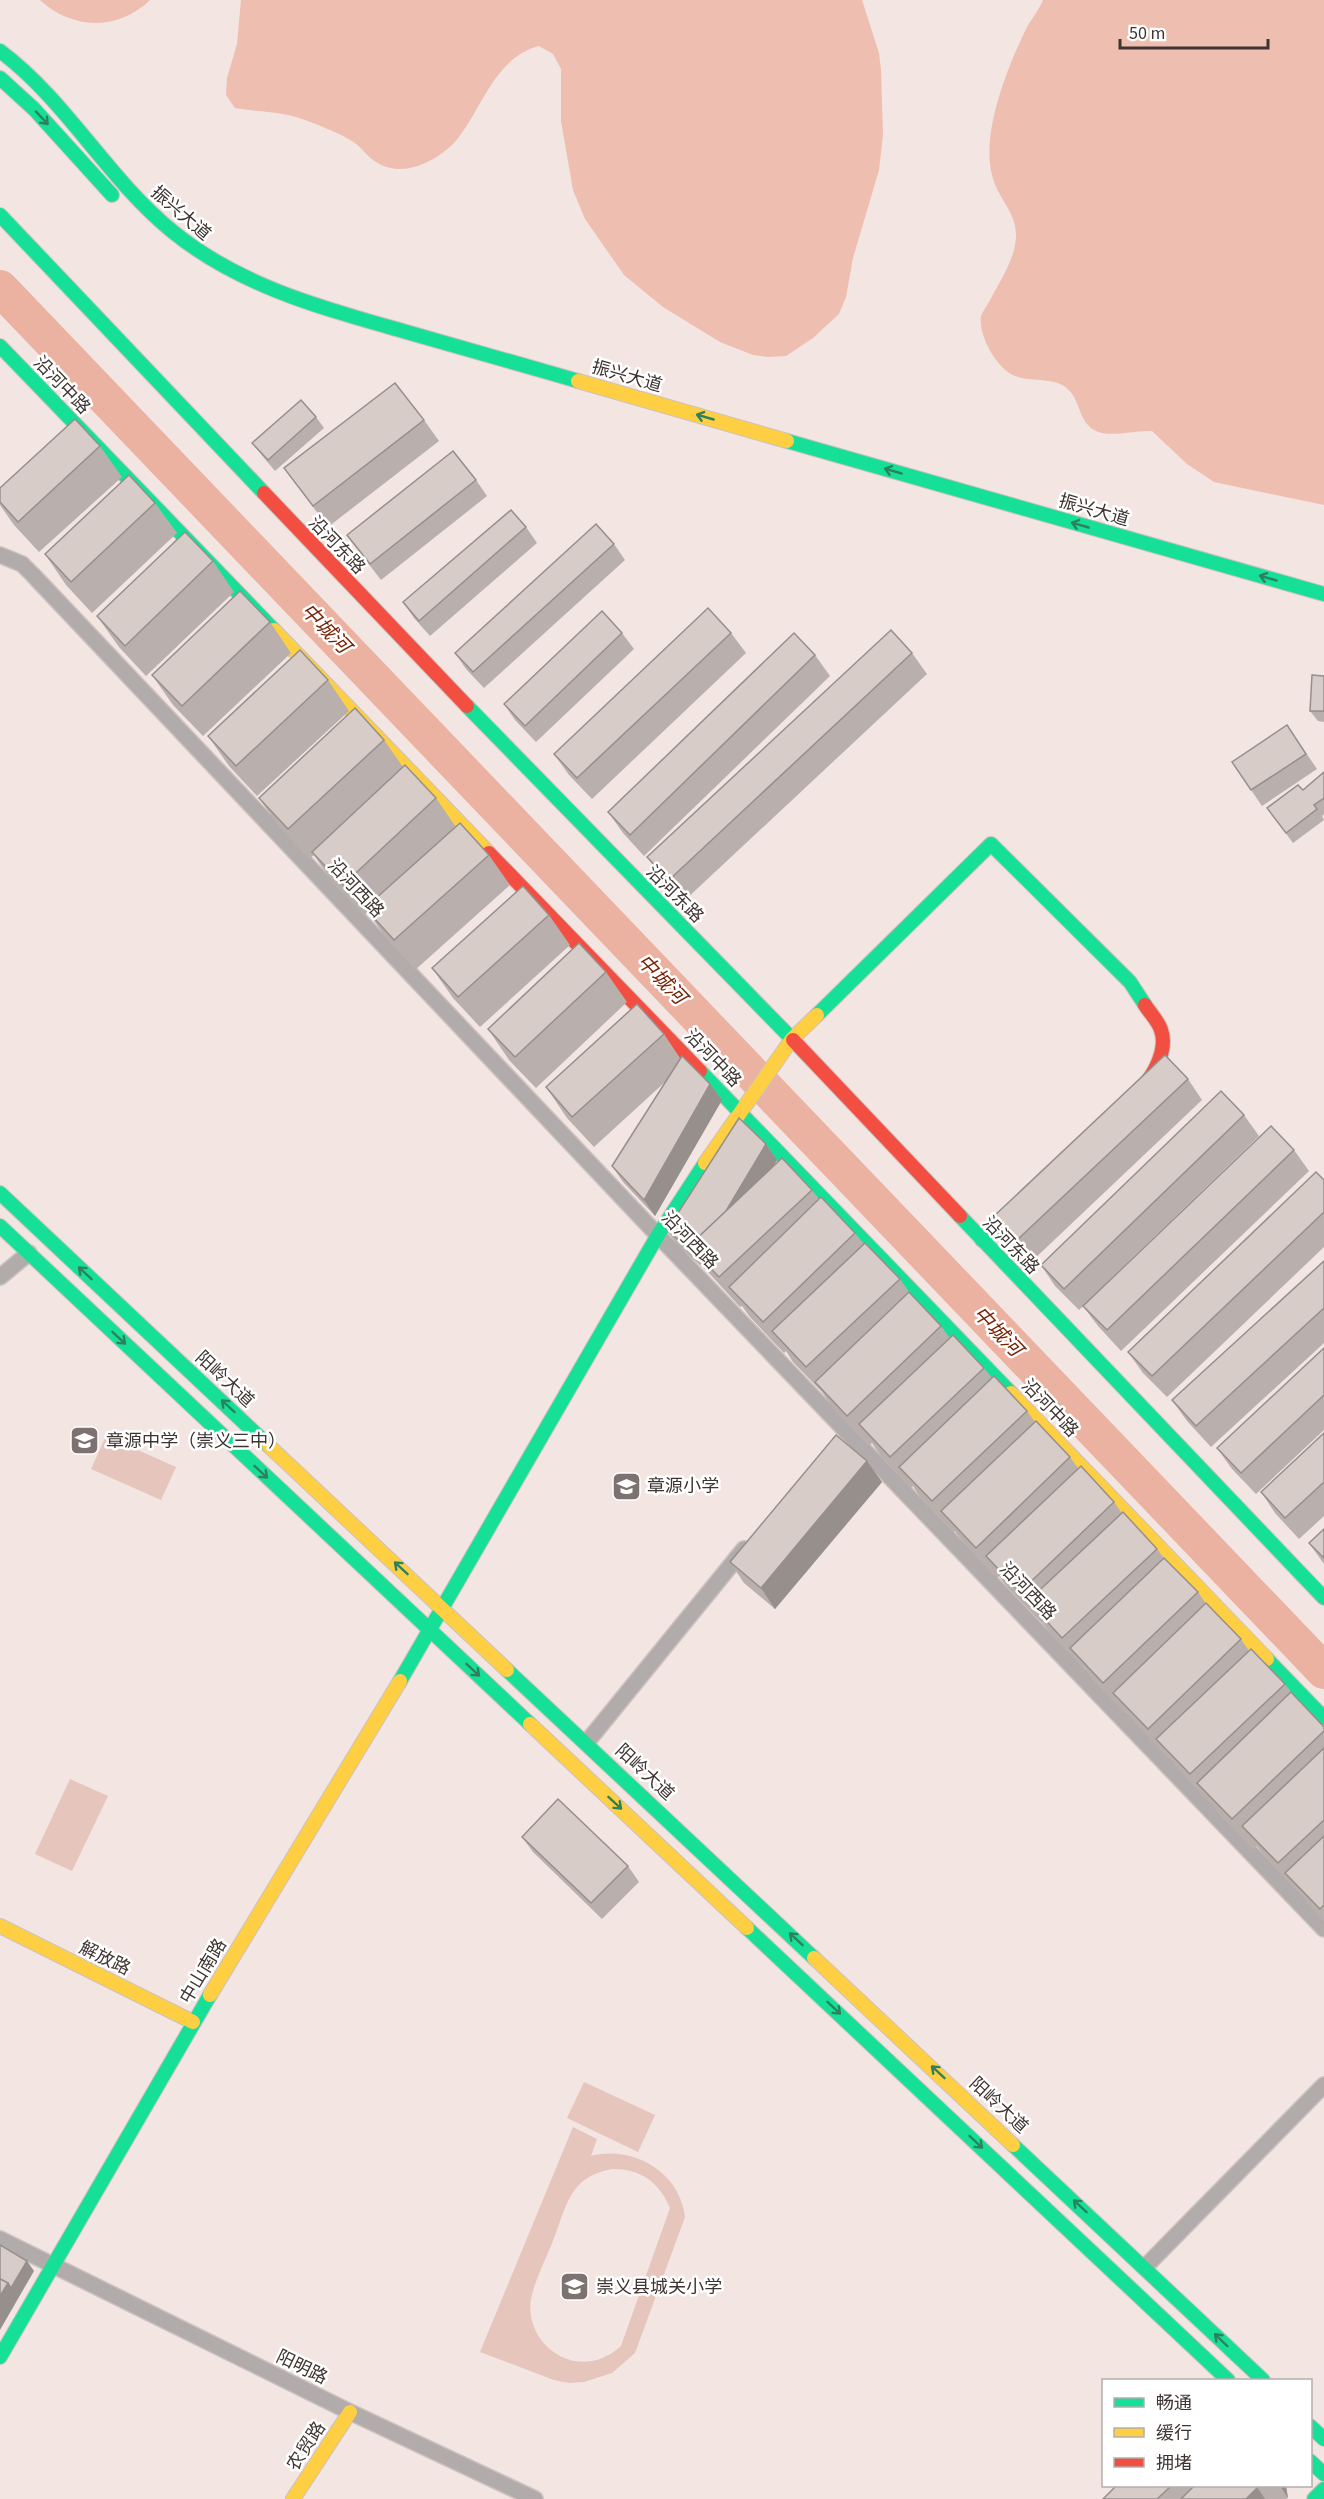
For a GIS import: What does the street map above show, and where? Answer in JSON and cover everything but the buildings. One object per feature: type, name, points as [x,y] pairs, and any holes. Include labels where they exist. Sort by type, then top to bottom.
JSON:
[{"type":"street","name":"振兴大道","points":[[0,51],[55,102],[129,191],[167,226],[205,256],[251,281],[333,311],[1324,594]]},
{"type":"street","name":"振兴大道","points":[[0,78],[34,109],[124,208]]},
{"type":"street","name":"沿河东路","points":[[0,215],[543,786],[792,1039],[1324,1598]]},
{"type":"street","name":"振兴大道","points":[[350,331],[1324,607]]},
{"type":"street","name":"沿河中路","points":[[0,346],[1324,1718]]},
{"type":"street","name":"沿河西路","points":[[0,555],[22,564],[33,575],[658,1235],[840,1431],[1324,1929]]},
{"type":"street","name":"中山南路","points":[[0,2356],[193,2022],[444,1608],[658,1235],[792,1039],[991,844],[1130,982],[1162,1031],[1160,1056],[1150,1079],[1134,1095]]},
{"type":"street","points":[[982,1240],[1032,1192]]},
{"type":"street","name":"阳岭大道","points":[[0,1193],[1145,2266],[1262,2379]]},
{"type":"street","points":[[0,1226],[1227,2379]]},
{"type":"street","points":[[0,1277],[29,1253]]},
{"type":"street","points":[[587,1742],[753,1537]]},
{"type":"street","name":"解放路","points":[[0,1926],[193,2022]]},
{"type":"street","points":[[1145,2266],[1324,2085]]},
{"type":"street","name":"阳明路","points":[[0,2239],[350,2412],[535,2499]]},
{"type":"street","name":"农贸路","points":[[293,2499],[350,2412]]},
{"type":"street","points":[[1312,2427],[1324,2439]]},
{"type":"street","points":[[1312,2462],[1324,2474]]},
{"type":"street","points":[[1314,2499],[1324,2489]]},
{"type":"shaded area","points":[[40,0],[150,0],[124,17],[110,22],[95,23],[66,17]]},
{"type":"shaded area","points":[[241,0],[862,0],[879,53],[883,135],[879,170],[853,258],[846,297],[839,314],[813,338],[786,356],[753,355],[720,342],[663,307],[624,275],[585,219],[573,190],[561,121],[561,69],[553,54],[539,46],[523,52],[510,62],[490,87],[454,143],[428,162],[418,166],[396,169],[386,167],[373,160],[355,143],[328,129],[294,116],[235,108],[226,95],[227,78],[237,44]]},
{"type":"shaded area","points":[[1043,0],[1324,0],[1324,505],[1214,482],[1187,464],[1152,431],[1108,434],[1094,430],[1084,419],[1070,391],[1064,386],[1011,374],[999,364],[989,348],[982,331],[981,316],[1010,262],[1016,237],[1010,212],[992,175],[990,139],[998,100],[1012,61],[1027,27]]},
{"type":"shaded area","points":[[106,1436],[176,1467],[161,1500],[91,1469]]},
{"type":"shaded area","points":[[70,1779],[108,1796],[72,1871],[35,1854]]},
{"type":"shaded area","points":[[584,2082],[655,2115],[638,2152],[567,2118]]},
{"type":"shaded area","points":[[573,2127],[597,2139],[591,2156],[623,2155],[638,2159],[664,2175],[674,2187],[681,2201],[685,2217],[635,2353],[612,2373],[584,2382],[569,2383],[554,2380],[480,2352]],"holes":[[[613,2169],[640,2174],[655,2184],[670,2208],[621,2346],[611,2354],[599,2359],[587,2362],[574,2361],[555,2353],[540,2338],[530,2309],[533,2291],[564,2210],[575,2189],[595,2174]]]},
{"type":"waterway","name":"中城河","points":[[0,288],[1324,1671]]},
{"type":"traffic: fast","points":[[0,51],[46,93],[127,188],[149,210],[172,231],[225,267],[253,281],[312,304],[578,381]]},
{"type":"traffic: fast","points":[[0,78],[34,109],[112,195]]},
{"type":"traffic: fast","points":[[0,215],[264,493]]},
{"type":"traffic: fast","points":[[0,346],[274,630]]},
{"type":"traffic: fast","points":[[787,441],[1324,594]]},
{"type":"traffic: fast","points":[[467,706],[793,1040]]},
{"type":"traffic: fast","points":[[817,1015],[991,844],[1130,982],[1145,1005]]},
{"type":"traffic: fast","points":[[700,1071],[1011,1393]]},
{"type":"traffic: fast","points":[[400,1681],[658,1235],[705,1163]]},
{"type":"traffic: fast","points":[[0,1193],[269,1446]]},
{"type":"traffic: fast","points":[[982,1240],[1020,1204]]},
{"type":"traffic: fast","points":[[960,1216],[1324,1598]]},
{"type":"traffic: fast","points":[[0,1226],[530,1724]]},
{"type":"traffic: fast","points":[[1267,1659],[1324,1718]]},
{"type":"traffic: fast","points":[[507,1670],[814,1958]]},
{"type":"traffic: fast","points":[[747,1928],[1227,2379]]},
{"type":"traffic: fast","points":[[0,2357],[210,1995]]},
{"type":"traffic: fast","points":[[1013,2145],[1262,2379]]},
{"type":"traffic: fast","points":[[1312,2428],[1324,2439]]},
{"type":"traffic: fast","points":[[1312,2463],[1324,2474]]},
{"type":"traffic: fast","points":[[1314,2499],[1324,2489]]},
{"type":"traffic: slow","points":[[578,381],[787,441]]},
{"type":"traffic: slow","points":[[274,630],[489,853]]},
{"type":"traffic: slow","points":[[705,1163],[792,1039],[817,1015]]},
{"type":"traffic: slow","points":[[1011,1393],[1267,1659]]},
{"type":"traffic: slow","points":[[269,1446],[507,1670]]},
{"type":"traffic: slow","points":[[210,1995],[400,1681]]},
{"type":"traffic: slow","points":[[530,1724],[747,1928]]},
{"type":"traffic: slow","points":[[0,1926],[193,2022]]},
{"type":"traffic: slow","points":[[814,1958],[1013,2145]]},
{"type":"traffic: slow","points":[[293,2499],[350,2412]]},
{"type":"traffic: jam","points":[[264,493],[467,706]]},
{"type":"traffic: jam","points":[[489,853],[700,1071]]},
{"type":"traffic: jam","points":[[1141,1088],[1151,1077],[1163,1045],[1160,1027],[1145,1005]]},
{"type":"traffic: jam","points":[[793,1040],[960,1216]]},
{"type":"place","name":"章源中学（崇义三中）","points":[[85,1441]]},
{"type":"place","name":"章源小学","points":[[626,1486]]},
{"type":"place","name":"崇义县城关小学","points":[[575,2287]]}]
